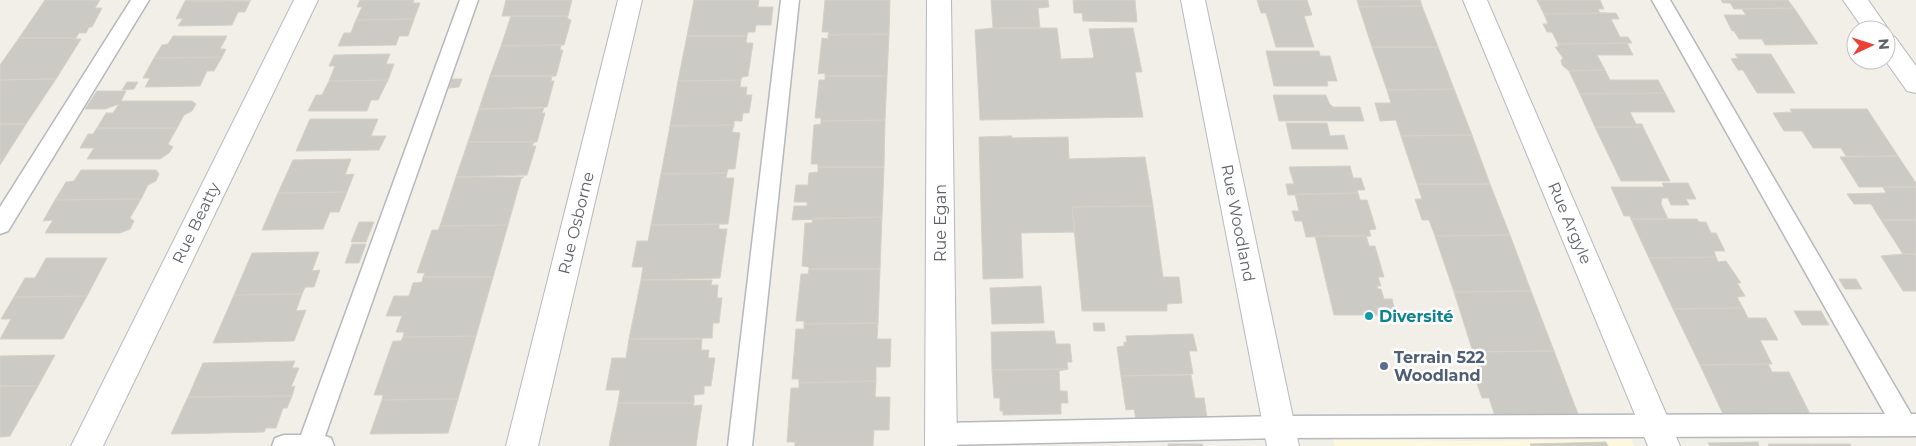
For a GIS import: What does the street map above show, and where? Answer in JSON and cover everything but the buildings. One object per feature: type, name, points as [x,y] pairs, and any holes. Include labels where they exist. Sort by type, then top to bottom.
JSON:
[{"type":"street","name":"Rue Beatty","points":[[87,446],[306,0]]},
{"type":"street","name":"Rue Osborne","points":[[522,446],[630,0]]},
{"type":"street","name":"Rue Egan","points":[[939,0],[941,440]]},
{"type":"street","name":"Rue Woodland","points":[[1193,0],[1281,437]]},
{"type":"street","name":"Rue Argyle","points":[[1475,0],[1660,437]]},
{"type":"street","points":[[1855,0],[1869,20]]},
{"type":"street","points":[[1896,57],[1916,84]]},
{"type":"lane","points":[[0,225],[140,0]]},
{"type":"lane","points":[[309,446],[469,0]]},
{"type":"lane","points":[[740,446],[790,0]]},
{"type":"lane","points":[[941,440],[1281,437],[1660,437],[1910,425],[1661,0]]},
{"type":"lane","points":[[284,446],[323,446]]},
{"type":"shaded area","points":[[1333,439],[1465,441],[1631,439],[1634,446],[1335,446]]},
{"type":"place","name":"Diversité","points":[[1369,316]]},
{"type":"place","name":"Terrain 522 Woodland","points":[[1384,366]]}]
